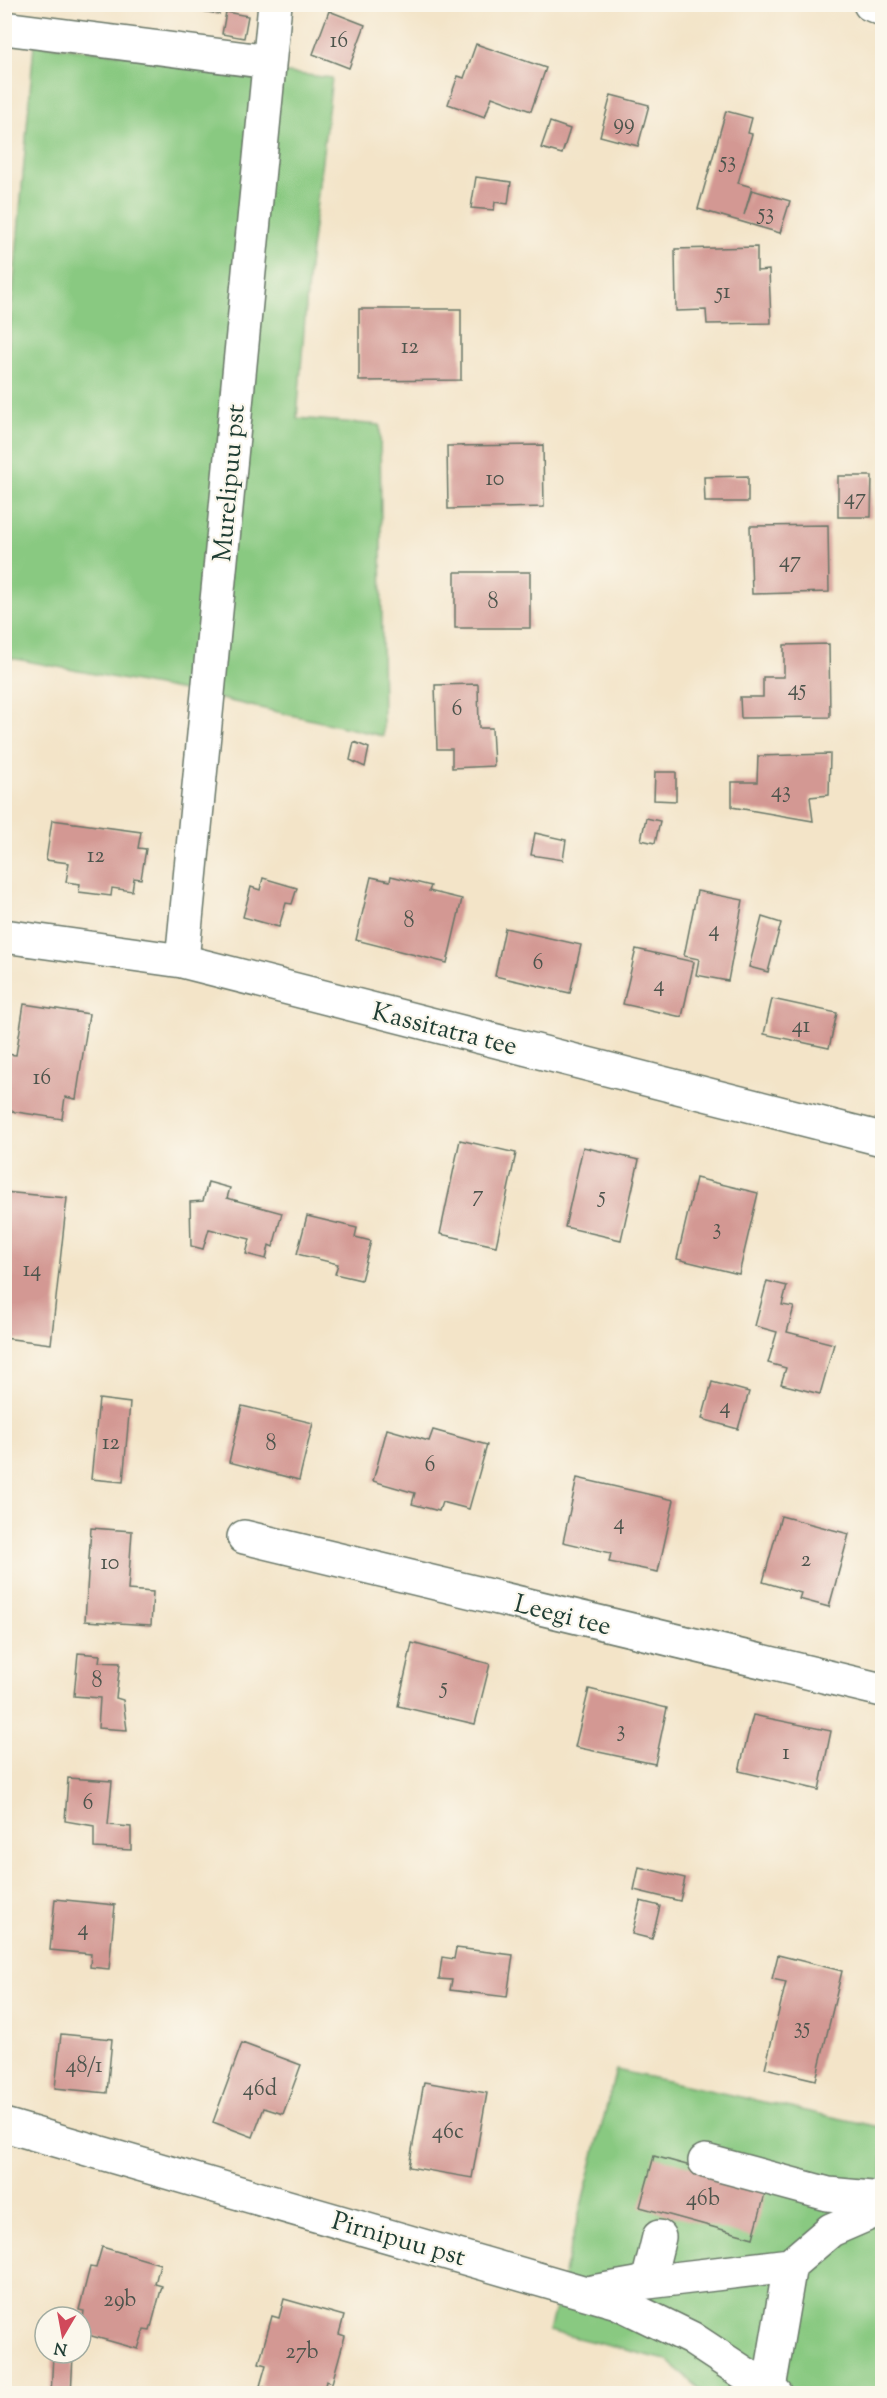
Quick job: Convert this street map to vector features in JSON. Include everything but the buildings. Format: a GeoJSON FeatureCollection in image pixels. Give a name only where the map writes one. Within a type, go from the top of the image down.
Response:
{"type":"FeatureCollection","features":[{"type":"Feature","properties":{"kind":"street","name":"Murelipuu pst"},"geometry":{"type":"LineString","coordinates":[[182,961],[274,4]]}},
{"type":"Feature","properties":{"kind":"street"},"geometry":{"type":"LineString","coordinates":[[870,4],[882,9]]}},
{"type":"Feature","properties":{"kind":"street"},"geometry":{"type":"LineString","coordinates":[[4,28],[269,62]]}},
{"type":"Feature","properties":{"kind":"street","name":"Kassitatra tee"},"geometry":{"type":"LineString","coordinates":[[4,936],[182,961],[882,1139]]}},
{"type":"Feature","properties":{"kind":"street","name":"Leegi tee"},"geometry":{"type":"LineString","coordinates":[[244,1537],[882,1690]]}},
{"type":"Feature","properties":{"kind":"street","name":"Pirnipuu pst"},"geometry":{"type":"LineString","coordinates":[[4,2125],[617,2302],[691,2338],[772,2391]]}},
{"type":"Feature","properties":{"kind":"street"},"geometry":{"type":"LineString","coordinates":[[705,2161],[828,2194],[882,2199]]}},
{"type":"Feature","properties":{"kind":"street"},"geometry":{"type":"LineString","coordinates":[[589,2293],[648,2282],[790,2265],[831,2230],[882,2208]]}},
{"type":"Feature","properties":{"kind":"street"},"geometry":{"type":"LineString","coordinates":[[648,2282],[659,2237]]}},
{"type":"Feature","properties":{"kind":"street"},"geometry":{"type":"LineString","coordinates":[[772,2391],[790,2265]]}},
{"type":"Feature","properties":{"kind":"green space"},"geometry":{"type":"Polygon","coordinates":[[[34,44],[332,78],[309,267],[297,418],[380,425],[383,736],[199,694],[5,657],[5,388],[34,44]]]}},
{"type":"Feature","properties":{"kind":"green space"},"geometry":{"type":"Polygon","coordinates":[[[616,2070],[879,2127],[882,2130],[882,2393],[705,2393],[666,2360],[549,2331],[616,2070]]]}}]}
